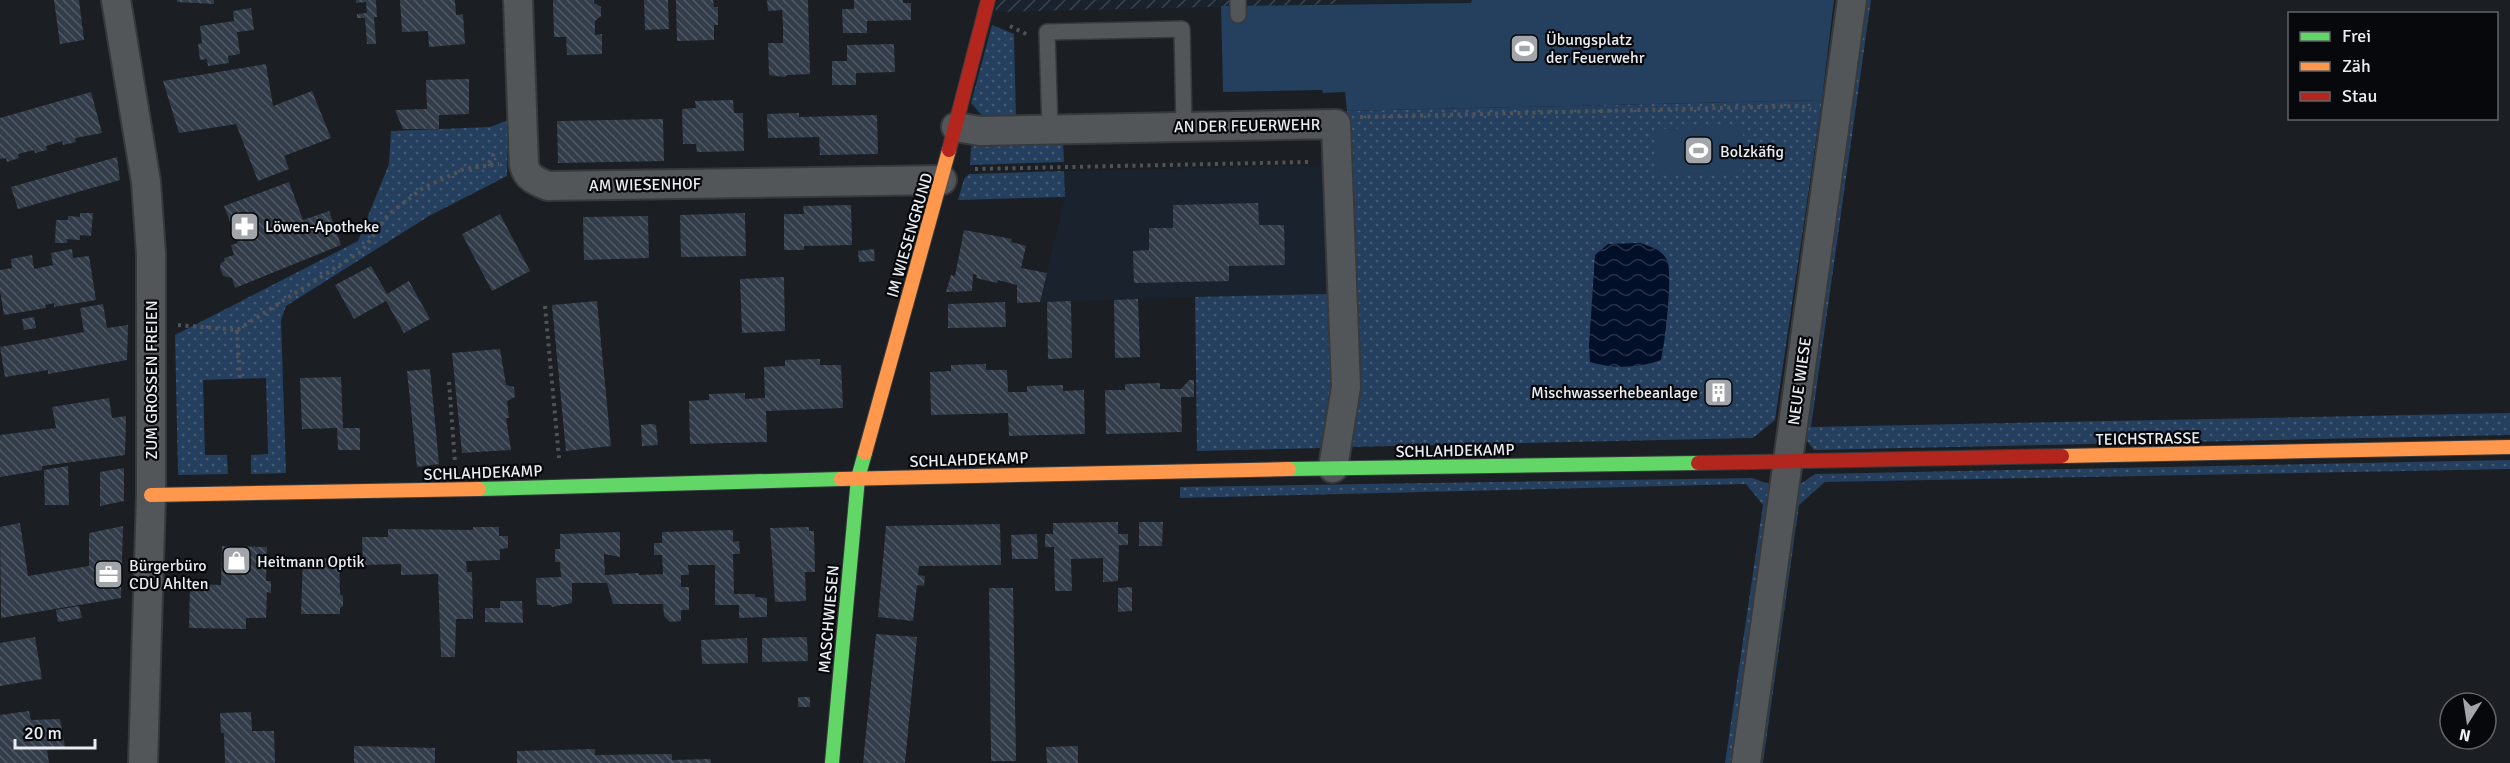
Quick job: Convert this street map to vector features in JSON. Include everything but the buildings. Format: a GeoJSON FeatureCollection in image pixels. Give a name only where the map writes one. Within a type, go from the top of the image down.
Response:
{"type":"FeatureCollection","features":[{"type":"Feature","properties":{"kind":"street","name":"ZUM GROSSEN FREIEN"},"geometry":{"type":"LineString","coordinates":[[116,0],[140,136],[149,214],[151,495],[143,763]]}},
{"type":"Feature","properties":{"kind":"street"},"geometry":{"type":"LineString","coordinates":[[518,0],[524,165]]}},
{"type":"Feature","properties":{"kind":"street","name":"IM WIESENGRUND"},"geometry":{"type":"LineString","coordinates":[[858,478],[942,180],[988,0]]}},
{"type":"Feature","properties":{"kind":"street","name":"NEUE WIESE"},"geometry":{"type":"LineString","coordinates":[[1746,763],[1852,0]]}},
{"type":"Feature","properties":{"kind":"street","name":"AN DER FEUERWEHR"},"geometry":{"type":"LineString","coordinates":[[956,127],[980,131],[1336,124],[1346,387],[1333,468]]}},
{"type":"Feature","properties":{"kind":"street","name":"AM WIESENHOF"},"geometry":{"type":"LineString","coordinates":[[524,165],[526,173],[534,180],[548,186],[942,180]]}},
{"type":"Feature","properties":{"kind":"street","name":"TEICHSTRASSE"},"geometry":{"type":"LineString","coordinates":[[1787,462],[2510,447]]}},
{"type":"Feature","properties":{"kind":"street","name":"SCHLAHDEKAMP"},"geometry":{"type":"LineString","coordinates":[[151,495],[1333,468],[1787,462]]}},
{"type":"Feature","properties":{"kind":"street","name":"MASCHWIESEN"},"geometry":{"type":"LineString","coordinates":[[832,763],[858,478]]}},
{"type":"Feature","properties":{"kind":"lane"},"geometry":{"type":"LineString","coordinates":[[1050,129],[1047,32],[1182,28],[1184,127]]}},
{"type":"Feature","properties":{"kind":"path"},"geometry":{"type":"LineString","coordinates":[[985,15],[1048,44]]}},
{"type":"Feature","properties":{"kind":"path"},"geometry":{"type":"LineString","coordinates":[[1336,124],[1361,117],[1801,106],[1835,116]]}},
{"type":"Feature","properties":{"kind":"path"},"geometry":{"type":"LineString","coordinates":[[969,169],[1338,162]]}},
{"type":"Feature","properties":{"kind":"path"},"geometry":{"type":"LineString","coordinates":[[172,324],[237,330],[362,251],[388,215],[423,188],[464,169],[489,164],[524,165]]}},
{"type":"Feature","properties":{"kind":"path"},"geometry":{"type":"LineString","coordinates":[[545,306],[561,486]]}},
{"type":"Feature","properties":{"kind":"path"},"geometry":{"type":"LineString","coordinates":[[237,330],[240,379]]}},
{"type":"Feature","properties":{"kind":"path"},"geometry":{"type":"LineString","coordinates":[[449,382],[457,489]]}},
{"type":"Feature","properties":{"kind":"shaded area"},"geometry":{"type":"Polygon","coordinates":[[[998,0],[1338,0],[1337,4],[995,12],[998,0]]]}},
{"type":"Feature","properties":{"kind":"shaded area"},"geometry":{"type":"Polygon","coordinates":[[[1338,0],[1472,0],[1471,3],[1337,4],[1338,0]]]}},
{"type":"Feature","properties":{"kind":"shaded area","name":"Übungsplatz der Feuerwehr"},"geometry":{"type":"Polygon","coordinates":[[[1472,0],[1834,0],[1822,100],[1347,111],[1345,92],[1323,93],[1322,90],[1223,92],[1221,6],[1471,3],[1472,0]]]}},
{"type":"Feature","properties":{"kind":"shaded area"},"geometry":{"type":"Polygon","coordinates":[[[1864,0],[1871,0],[1811,427],[2510,413],[2510,435],[1814,450],[1804,437],[1864,0]]]}},
{"type":"Feature","properties":{"kind":"shaded area"},"geometry":{"type":"Polygon","coordinates":[[[992,25],[1014,34],[1016,119],[985,119],[971,103],[992,25]]]}},
{"type":"Feature","properties":{"kind":"shaded area"},"geometry":{"type":"Polygon","coordinates":[[[1822,100],[1775,420],[1753,438],[1348,447],[1356,389],[1347,111],[1822,100]]]}},
{"type":"Feature","properties":{"kind":"shaded area"},"geometry":{"type":"Polygon","coordinates":[[[508,120],[507,176],[429,216],[286,306],[281,320],[286,473],[251,474],[251,455],[268,454],[266,378],[203,380],[205,455],[227,455],[228,474],[178,475],[175,335],[358,241],[389,164],[391,131],[490,127],[508,120]]]}},
{"type":"Feature","properties":{"kind":"shaded area","name":"Bolzkäfig"},"geometry":{"type":"Polygon","coordinates":[[[1743,127],[1743,172],[1655,175],[1654,129],[1743,127]]]}},
{"type":"Feature","properties":{"kind":"shaded area"},"geometry":{"type":"Polygon","coordinates":[[[1063,141],[1064,162],[970,165],[971,147],[978,144],[1063,141]]]}},
{"type":"Feature","properties":{"kind":"shaded area"},"geometry":{"type":"Polygon","coordinates":[[[1326,165],[1329,294],[1040,302],[1065,197],[1064,171],[1326,165]]]}},
{"type":"Feature","properties":{"kind":"shaded area"},"geometry":{"type":"Polygon","coordinates":[[[1064,171],[1065,197],[958,200],[964,179],[969,174],[1064,171]]]}},
{"type":"Feature","properties":{"kind":"shaded area"},"geometry":{"type":"Polygon","coordinates":[[[1329,294],[1332,387],[1323,448],[1197,451],[1195,297],[1329,294]]]}},
{"type":"Feature","properties":{"kind":"shaded area"},"geometry":{"type":"Polygon","coordinates":[[[2510,460],[2510,469],[1825,482],[1799,505],[1763,763],[1753,763],[1793,489],[1815,474],[2510,460]]]}},
{"type":"Feature","properties":{"kind":"shaded area"},"geometry":{"type":"Polygon","coordinates":[[[1752,478],[1769,484],[1775,493],[1740,763],[1725,763],[1763,505],[1746,484],[1180,498],[1180,487],[1752,478]]]}},
{"type":"Feature","properties":{"kind":"water"},"geometry":{"type":"Polygon","coordinates":[[[1640,243],[1662,253],[1669,267],[1668,309],[1661,360],[1626,367],[1590,362],[1595,255],[1608,244],[1640,243]]]}},
{"type":"Feature","properties":{"kind":"traffic: fast"},"geometry":{"type":"LineString","coordinates":[[832,763],[858,478],[865,453]]}},
{"type":"Feature","properties":{"kind":"traffic: fast"},"geometry":{"type":"LineString","coordinates":[[1289,469],[1698,463]]}},
{"type":"Feature","properties":{"kind":"traffic: fast"},"geometry":{"type":"LineString","coordinates":[[479,489],[841,479]]}},
{"type":"Feature","properties":{"kind":"traffic: slow"},"geometry":{"type":"LineString","coordinates":[[865,453],[949,150]]}},
{"type":"Feature","properties":{"kind":"traffic: slow"},"geometry":{"type":"LineString","coordinates":[[2062,456],[2510,447]]}},
{"type":"Feature","properties":{"kind":"traffic: slow"},"geometry":{"type":"LineString","coordinates":[[841,479],[1289,469]]}},
{"type":"Feature","properties":{"kind":"traffic: slow"},"geometry":{"type":"LineString","coordinates":[[151,495],[479,489]]}},
{"type":"Feature","properties":{"kind":"traffic: jam"},"geometry":{"type":"LineString","coordinates":[[949,150],[988,0]]}},
{"type":"Feature","properties":{"kind":"traffic: jam"},"geometry":{"type":"LineString","coordinates":[[1698,463],[2062,456]]}},
{"type":"Feature","properties":{"kind":"place","name":"Übungsplatz der Feuerwehr"},"geometry":{"type":"Point","coordinates":[1525,48]}},
{"type":"Feature","properties":{"kind":"place","name":"Bolzkäfig"},"geometry":{"type":"Point","coordinates":[1699,151]}},
{"type":"Feature","properties":{"kind":"place","name":"Löwen-Apotheke"},"geometry":{"type":"Point","coordinates":[244,226]}},
{"type":"Feature","properties":{"kind":"place","name":"Mischwasserhebeanlage"},"geometry":{"type":"Point","coordinates":[1719,392]}},
{"type":"Feature","properties":{"kind":"place","name":"Heitmann Optik"},"geometry":{"type":"Point","coordinates":[236,561]}},
{"type":"Feature","properties":{"kind":"place","name":"Bürgerbüro CDU Ahlten"},"geometry":{"type":"Point","coordinates":[108,574]}}]}
